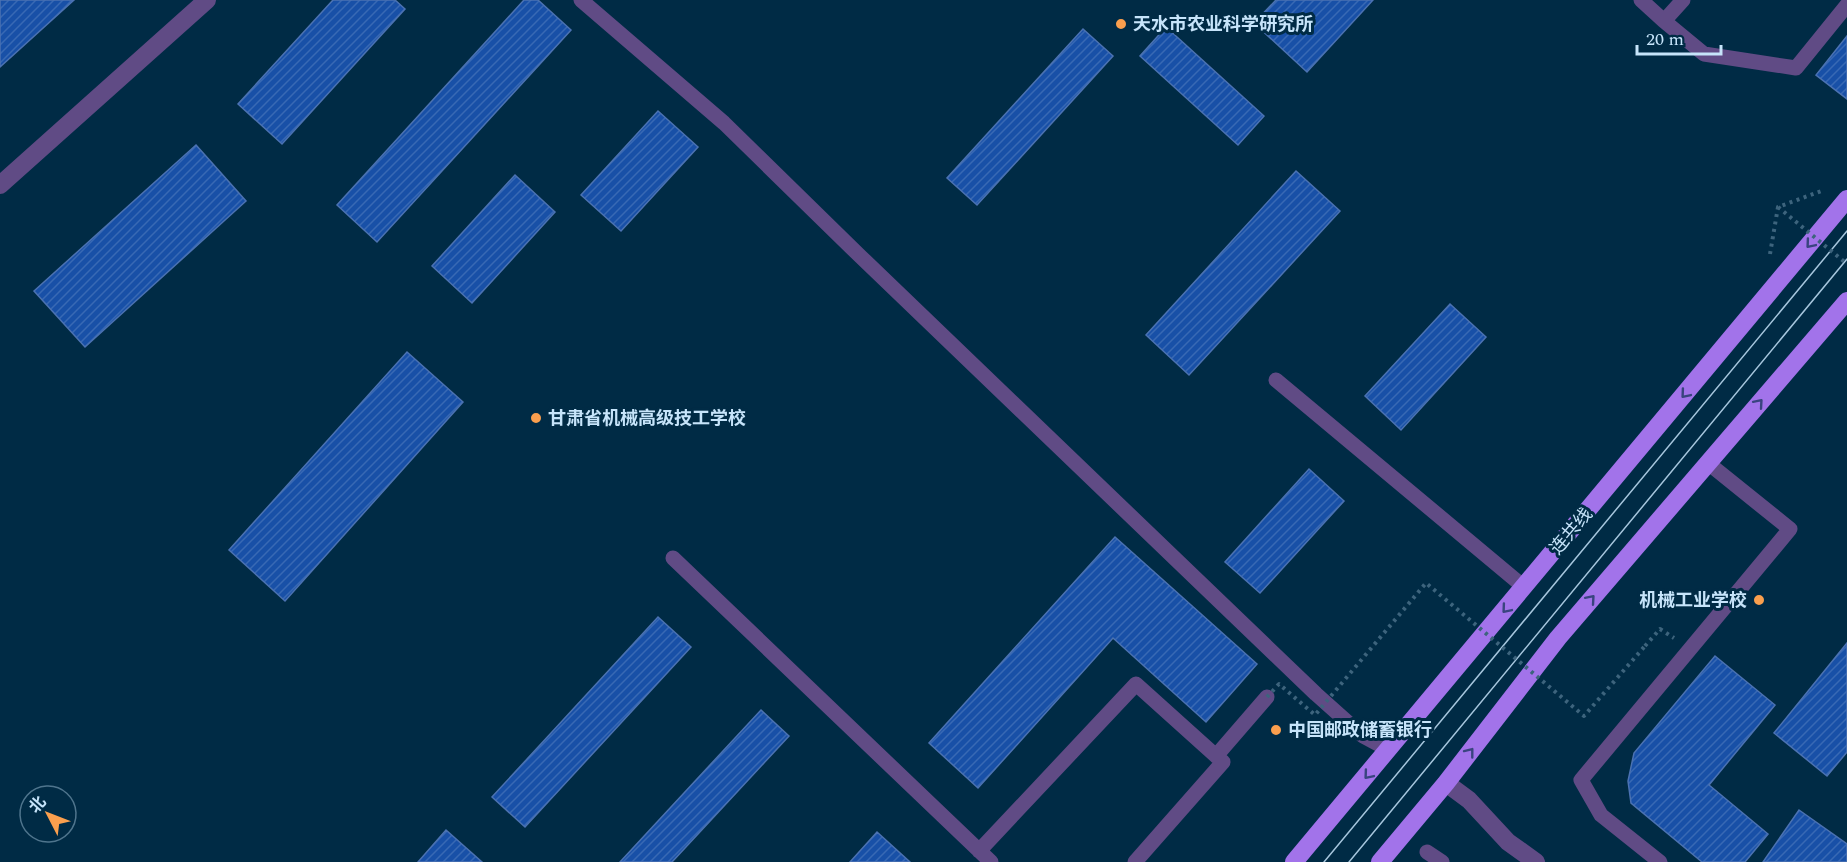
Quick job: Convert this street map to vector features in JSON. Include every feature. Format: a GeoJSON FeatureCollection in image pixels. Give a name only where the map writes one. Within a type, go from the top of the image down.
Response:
{"type":"FeatureCollection","features":[{"type":"Feature","properties":{"kind":"highway","name":"连共线"},"geometry":{"type":"LineString","coordinates":[[1294,862],[1847,199]]}},
{"type":"Feature","properties":{"kind":"highway"},"geometry":{"type":"LineString","coordinates":[[1380,862],[1446,783],[1558,638],[1847,301]]}},
{"type":"Feature","properties":{"kind":"street"},"geometry":{"type":"LineString","coordinates":[[0,185],[207,0]]}},
{"type":"Feature","properties":{"kind":"street"},"geometry":{"type":"LineString","coordinates":[[1446,783],[1469,800],[1508,842],[1536,862]]}},
{"type":"Feature","properties":{"kind":"lane"},"geometry":{"type":"LineString","coordinates":[[581,0],[724,123],[1316,694],[1364,736],[1389,750]]}},
{"type":"Feature","properties":{"kind":"lane"},"geometry":{"type":"LineString","coordinates":[[1641,0],[1704,54],[1796,68],[1847,5]]}},
{"type":"Feature","properties":{"kind":"lane"},"geometry":{"type":"LineString","coordinates":[[1664,21],[1683,0]]}},
{"type":"Feature","properties":{"kind":"lane"},"geometry":{"type":"LineString","coordinates":[[1276,380],[1524,587]]}},
{"type":"Feature","properties":{"kind":"lane"},"geometry":{"type":"LineString","coordinates":[[1660,862],[1601,816],[1581,780],[1790,529],[1708,463]]}},
{"type":"Feature","properties":{"kind":"lane"},"geometry":{"type":"LineString","coordinates":[[673,558],[991,862]]}},
{"type":"Feature","properties":{"kind":"lane"},"geometry":{"type":"LineString","coordinates":[[979,851],[1136,684],[1223,762],[1135,862]]}},
{"type":"Feature","properties":{"kind":"lane"},"geometry":{"type":"LineString","coordinates":[[1216,756],[1268,697]]}},
{"type":"Feature","properties":{"kind":"lane"},"geometry":{"type":"LineString","coordinates":[[1427,852],[1442,862]]}},
{"type":"Feature","properties":{"kind":"path"},"geometry":{"type":"LineString","coordinates":[[1827,189],[1778,207],[1847,264]]}},
{"type":"Feature","properties":{"kind":"path"},"geometry":{"type":"LineString","coordinates":[[1268,697],[1280,684],[1315,715],[1426,583],[1584,716],[1660,629],[1691,648]]}},
{"type":"Feature","properties":{"kind":"building"},"geometry":{"type":"Polygon","coordinates":[[[0,0],[74,0],[0,67],[0,0]]]}},
{"type":"Feature","properties":{"kind":"building"},"geometry":{"type":"Polygon","coordinates":[[[333,0],[395,0],[405,9],[282,144],[238,104],[333,0]]]}},
{"type":"Feature","properties":{"kind":"building"},"geometry":{"type":"Polygon","coordinates":[[[524,0],[538,0],[571,30],[377,242],[337,205],[524,0]]]}},
{"type":"Feature","properties":{"kind":"building"},"geometry":{"type":"Polygon","coordinates":[[[1276,0],[1373,0],[1307,72],[1254,23],[1276,0]]]}},
{"type":"Feature","properties":{"kind":"building"},"geometry":{"type":"Polygon","coordinates":[[[1166,27],[1264,116],[1238,145],[1140,56],[1166,27]]]}},
{"type":"Feature","properties":{"kind":"building"},"geometry":{"type":"Polygon","coordinates":[[[1083,29],[1113,56],[977,205],[947,178],[1083,29]]]}},
{"type":"Feature","properties":{"kind":"building"},"geometry":{"type":"Polygon","coordinates":[[[1847,36],[1847,99],[1816,75],[1847,36]]]}},
{"type":"Feature","properties":{"kind":"building"},"geometry":{"type":"Polygon","coordinates":[[[658,111],[698,147],[621,231],[581,195],[658,111]]]}},
{"type":"Feature","properties":{"kind":"building"},"geometry":{"type":"Polygon","coordinates":[[[196,145],[246,201],[85,347],[34,291],[196,145]]]}},
{"type":"Feature","properties":{"kind":"building"},"geometry":{"type":"Polygon","coordinates":[[[1296,171],[1340,211],[1189,375],[1146,335],[1296,171]]]}},
{"type":"Feature","properties":{"kind":"building"},"geometry":{"type":"Polygon","coordinates":[[[515,175],[555,212],[472,303],[432,266],[515,175]]]}},
{"type":"Feature","properties":{"kind":"building"},"geometry":{"type":"Polygon","coordinates":[[[1450,304],[1486,337],[1401,430],[1365,396],[1450,304]]]}},
{"type":"Feature","properties":{"kind":"building"},"geometry":{"type":"Polygon","coordinates":[[[407,352],[463,402],[285,601],[229,550],[407,352]]]}},
{"type":"Feature","properties":{"kind":"building"},"geometry":{"type":"Polygon","coordinates":[[[1309,469],[1344,501],[1260,593],[1225,562],[1309,469]]]}},
{"type":"Feature","properties":{"kind":"building"},"geometry":{"type":"Polygon","coordinates":[[[1115,537],[1257,664],[1206,722],[1113,638],[978,788],[929,743],[1115,537]]]}},
{"type":"Feature","properties":{"kind":"building"},"geometry":{"type":"Polygon","coordinates":[[[658,617],[691,647],[525,827],[492,797],[658,617]]]}},
{"type":"Feature","properties":{"kind":"building"},"geometry":{"type":"Polygon","coordinates":[[[1847,643],[1847,752],[1827,776],[1774,733],[1847,643]]]}},
{"type":"Feature","properties":{"kind":"building"},"geometry":{"type":"Polygon","coordinates":[[[1715,656],[1775,705],[1709,785],[1768,834],[1745,862],[1702,862],[1631,803],[1628,781],[1634,753],[1715,656]]]}},
{"type":"Feature","properties":{"kind":"building"},"geometry":{"type":"Polygon","coordinates":[[[761,710],[789,736],[672,862],[620,862],[761,710]]]}},
{"type":"Feature","properties":{"kind":"building"},"geometry":{"type":"Polygon","coordinates":[[[1799,810],[1847,844],[1847,862],[1763,862],[1799,810]]]}},
{"type":"Feature","properties":{"kind":"building"},"geometry":{"type":"Polygon","coordinates":[[[446,830],[482,862],[418,862],[446,830]]]}},
{"type":"Feature","properties":{"kind":"building"},"geometry":{"type":"Polygon","coordinates":[[[877,832],[910,862],[850,862],[877,832]]]}},
{"type":"Feature","properties":{"kind":"tram line"},"geometry":{"type":"LineString","coordinates":[[1324,862],[1847,231]]}},
{"type":"Feature","properties":{"kind":"tram line"},"geometry":{"type":"LineString","coordinates":[[1349,862],[1847,259]]}},
{"type":"Feature","properties":{"kind":"place","name":"天水市农业科学研究所"},"geometry":{"type":"Point","coordinates":[1121,24]}},
{"type":"Feature","properties":{"kind":"place","name":"甘肃省机械高级技工学校"},"geometry":{"type":"Point","coordinates":[536,418]}},
{"type":"Feature","properties":{"kind":"place","name":"机械工业学校"},"geometry":{"type":"Point","coordinates":[1759,600]}},
{"type":"Feature","properties":{"kind":"place","name":"中国邮政储蓄银行"},"geometry":{"type":"Point","coordinates":[1276,730]}}]}
